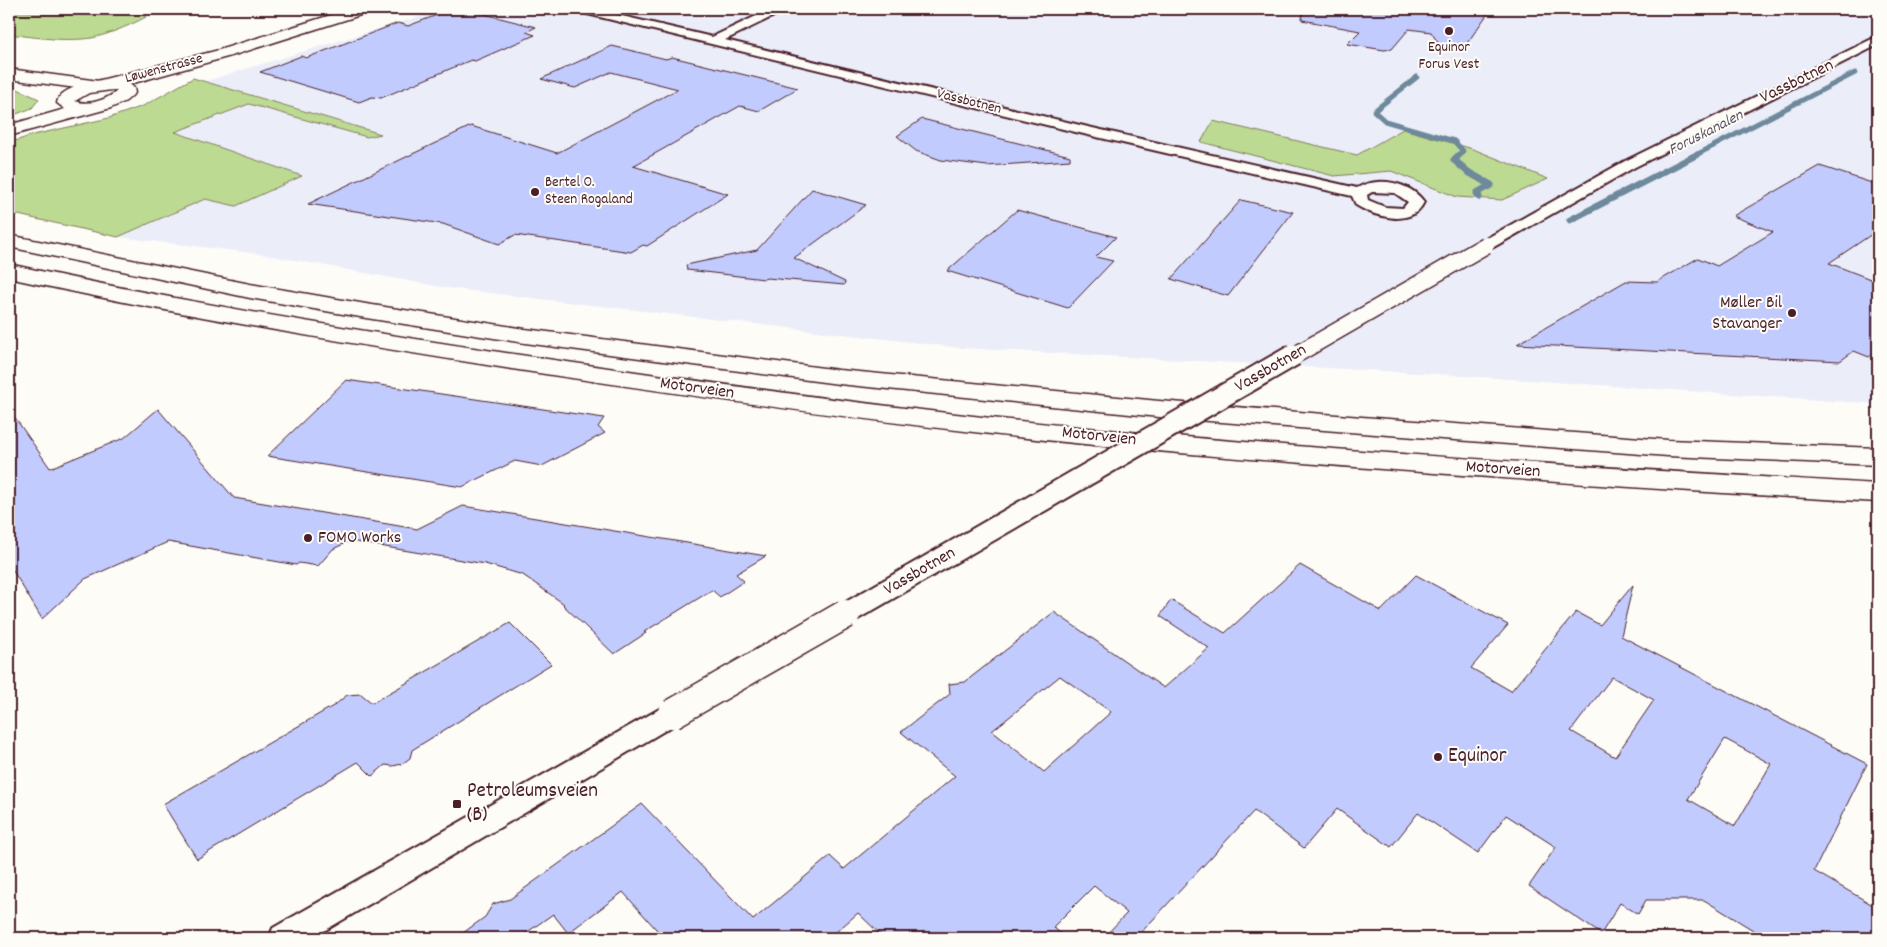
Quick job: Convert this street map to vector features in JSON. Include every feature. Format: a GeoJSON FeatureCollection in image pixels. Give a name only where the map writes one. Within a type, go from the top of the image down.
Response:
{"type":"FeatureCollection","features":[{"type":"Feature","properties":{"kind":"main road","name":"Løwenstrasse"},"geometry":{"type":"LineString","coordinates":[[66,99],[76,92],[225,52],[365,9]]}},
{"type":"Feature","properties":{"kind":"main road","name":"Løwenstrasse"},"geometry":{"type":"LineString","coordinates":[[97,106],[225,52]]}},
{"type":"Feature","properties":{"kind":"main road"},"geometry":{"type":"LineString","coordinates":[[9,74],[125,88],[126,93],[122,97]]}},
{"type":"Feature","properties":{"kind":"main road"},"geometry":{"type":"LineString","coordinates":[[26,77],[66,99],[66,103],[73,106],[97,106]]}},
{"type":"Feature","properties":{"kind":"main road"},"geometry":{"type":"LineString","coordinates":[[9,123],[66,99]]}},
{"type":"Feature","properties":{"kind":"main road"},"geometry":{"type":"LineString","coordinates":[[9,130],[97,106]]}},
{"type":"Feature","properties":{"kind":"main road","name":"Motorveien"},"geometry":{"type":"LineString","coordinates":[[9,241],[250,291],[366,311],[525,336],[840,377],[1159,409],[1638,446],[1878,457]]}},
{"type":"Feature","properties":{"kind":"main road","name":"Motorveien"},"geometry":{"type":"LineString","coordinates":[[9,271],[166,304],[325,333],[635,381],[844,409],[1060,433],[1382,462],[1878,493]]}},
{"type":"Feature","properties":{"kind":"main road"},"geometry":{"type":"LineString","coordinates":[[1765,452],[1878,446]]}},
{"type":"Feature","properties":{"kind":"street","name":"Vassbotnen"},"geometry":{"type":"LineString","coordinates":[[579,9],[1359,193]]}},
{"type":"Feature","properties":{"kind":"street"},"geometry":{"type":"LineString","coordinates":[[714,41],[780,9]]}},
{"type":"Feature","properties":{"kind":"street","name":"Vassbotnen"},"geometry":{"type":"LineString","coordinates":[[284,938],[1486,245],[1630,164],[1878,40]]}},
{"type":"Feature","properties":{"kind":"shaded area"},"geometry":{"type":"Polygon","coordinates":[[[444,9],[1878,9],[1878,404],[1436,374],[962,348],[447,288],[261,254],[118,237],[205,199],[237,206],[301,176],[174,131],[249,104],[367,137],[380,134],[206,81],[444,9]]]}},
{"type":"Feature","properties":{"kind":"green space"},"geometry":{"type":"Polygon","coordinates":[[[9,11],[141,14],[146,17],[97,37],[55,39],[9,34],[9,11]]]}},
{"type":"Feature","properties":{"kind":"green space"},"geometry":{"type":"Polygon","coordinates":[[[193,78],[381,134],[367,137],[249,104],[175,132],[302,176],[236,206],[205,199],[118,237],[9,213],[9,143],[33,135],[109,118],[143,106],[193,78]]]}},
{"type":"Feature","properties":{"kind":"green space"},"geometry":{"type":"Polygon","coordinates":[[[9,85],[39,99],[32,108],[9,117],[9,85]]]}},
{"type":"Feature","properties":{"kind":"green space"},"geometry":{"type":"Polygon","coordinates":[[[1213,121],[1357,155],[1403,129],[1473,149],[1548,179],[1502,200],[1457,197],[1391,171],[1334,176],[1201,142],[1213,121]]]}},
{"type":"Feature","properties":{"kind":"building"},"geometry":{"type":"Polygon","coordinates":[[[464,9],[536,27],[526,32],[535,35],[381,98],[372,97],[359,102],[260,72],[301,56],[306,58],[398,23],[408,26],[445,12],[453,13],[464,9]]]}},
{"type":"Feature","properties":{"kind":"building","name":"Equinor Forus Vest"},"geometry":{"type":"Polygon","coordinates":[[[1303,9],[1491,9],[1463,49],[1439,44],[1431,32],[1409,29],[1392,49],[1384,50],[1347,44],[1360,31],[1302,20],[1303,9]]]}},
{"type":"Feature","properties":{"kind":"building"},"geometry":{"type":"Polygon","coordinates":[[[612,46],[666,59],[672,57],[798,88],[759,111],[740,106],[633,166],[728,194],[647,246],[643,245],[631,252],[515,235],[499,244],[443,224],[308,204],[471,126],[557,153],[678,89],[611,72],[575,88],[541,79],[612,46]]]}},
{"type":"Feature","properties":{"kind":"building"},"geometry":{"type":"Polygon","coordinates":[[[922,119],[1070,156],[1070,160],[987,166],[941,160],[916,151],[897,136],[922,119]]]}},
{"type":"Feature","properties":{"kind":"building"},"geometry":{"type":"Polygon","coordinates":[[[1820,166],[1878,185],[1878,230],[1829,263],[1878,282],[1878,349],[1869,357],[1854,351],[1840,361],[1517,344],[1626,281],[1657,282],[1698,258],[1717,266],[1773,232],[1733,216],[1820,166]]]}},
{"type":"Feature","properties":{"kind":"building"},"geometry":{"type":"Polygon","coordinates":[[[812,189],[866,205],[794,258],[845,282],[844,285],[764,279],[687,270],[686,265],[757,250],[812,189]]]}},
{"type":"Feature","properties":{"kind":"building"},"geometry":{"type":"Polygon","coordinates":[[[1241,200],[1293,212],[1228,296],[1171,279],[1241,200]]]}},
{"type":"Feature","properties":{"kind":"building"},"geometry":{"type":"Polygon","coordinates":[[[1017,210],[1116,237],[1096,257],[1113,261],[1068,308],[947,271],[1017,210]]]}},
{"type":"Feature","properties":{"kind":"building"},"geometry":{"type":"Polygon","coordinates":[[[346,380],[604,418],[598,427],[605,433],[542,466],[515,461],[462,487],[267,456],[346,380]]]}},
{"type":"Feature","properties":{"kind":"building"},"geometry":{"type":"Polygon","coordinates":[[[9,409],[50,468],[124,438],[158,409],[234,498],[417,529],[463,506],[766,556],[736,574],[744,581],[720,597],[712,590],[644,632],[646,633],[614,654],[564,604],[523,575],[485,564],[350,541],[333,549],[318,566],[299,563],[296,565],[168,542],[85,579],[42,619],[9,564],[9,409]]]}},
{"type":"Feature","properties":{"kind":"building","name":"Equinor"},"geometry":{"type":"Polygon","coordinates":[[[1300,565],[1381,611],[1416,575],[1508,625],[1471,668],[1511,691],[1576,612],[1600,625],[1633,585],[1621,636],[1867,764],[1814,871],[1878,908],[1878,938],[1766,938],[1704,900],[1646,900],[1638,914],[1620,903],[1601,934],[1529,886],[1556,847],[1506,815],[1478,853],[1418,813],[1391,847],[1337,809],[1304,848],[1254,811],[1136,938],[1103,938],[1127,913],[1094,886],[1053,927],[1066,938],[884,938],[858,913],[829,938],[664,938],[623,892],[568,933],[553,914],[519,938],[456,938],[485,917],[493,904],[510,899],[642,804],[753,920],[830,856],[844,869],[955,776],[901,732],[950,694],[949,684],[965,682],[1054,612],[1164,688],[1209,648],[1160,616],[1171,600],[1225,633],[1300,565]],[[1060,676],[992,731],[1044,772],[1111,712],[1060,676]],[[1612,677],[1571,731],[1615,757],[1654,700],[1612,677]],[[1725,739],[1688,799],[1735,826],[1771,764],[1725,739]]]}},
{"type":"Feature","properties":{"kind":"building"},"geometry":{"type":"Polygon","coordinates":[[[510,623],[551,664],[412,750],[410,758],[402,764],[385,765],[372,776],[358,762],[197,859],[163,804],[335,705],[347,695],[361,694],[372,703],[510,623]]]}},
{"type":"Feature","properties":{"kind":"waterway","name":"Foruskanalen"},"geometry":{"type":"LineString","coordinates":[[1694,156],[1855,73]]}},
{"type":"Feature","properties":{"kind":"waterway"},"geometry":{"type":"LineString","coordinates":[[1417,77],[1374,111],[1385,121],[1454,141],[1463,151],[1454,160],[1468,172],[1491,185],[1477,193],[1479,197]]}},
{"type":"Feature","properties":{"kind":"waterway","name":"Foruskanalen"},"geometry":{"type":"LineString","coordinates":[[1570,220],[1696,155]]}},
{"type":"Feature","properties":{"kind":"place","name":"Equinor Forus Vest"},"geometry":{"type":"Point","coordinates":[1449,31]}},
{"type":"Feature","properties":{"kind":"place","name":"Bertel O. Steen Rogaland"},"geometry":{"type":"Point","coordinates":[535,192]}},
{"type":"Feature","properties":{"kind":"place","name":"Møller Bil Stavanger"},"geometry":{"type":"Point","coordinates":[1792,313]}},
{"type":"Feature","properties":{"kind":"place","name":"FOMO Works"},"geometry":{"type":"Point","coordinates":[308,538]}},
{"type":"Feature","properties":{"kind":"place","name":"Equinor"},"geometry":{"type":"Point","coordinates":[1438,757]}},
{"type":"Feature","properties":{"kind":"place","name":"Petroleumsveien (B)"},"geometry":{"type":"Point","coordinates":[457,804]}}]}
